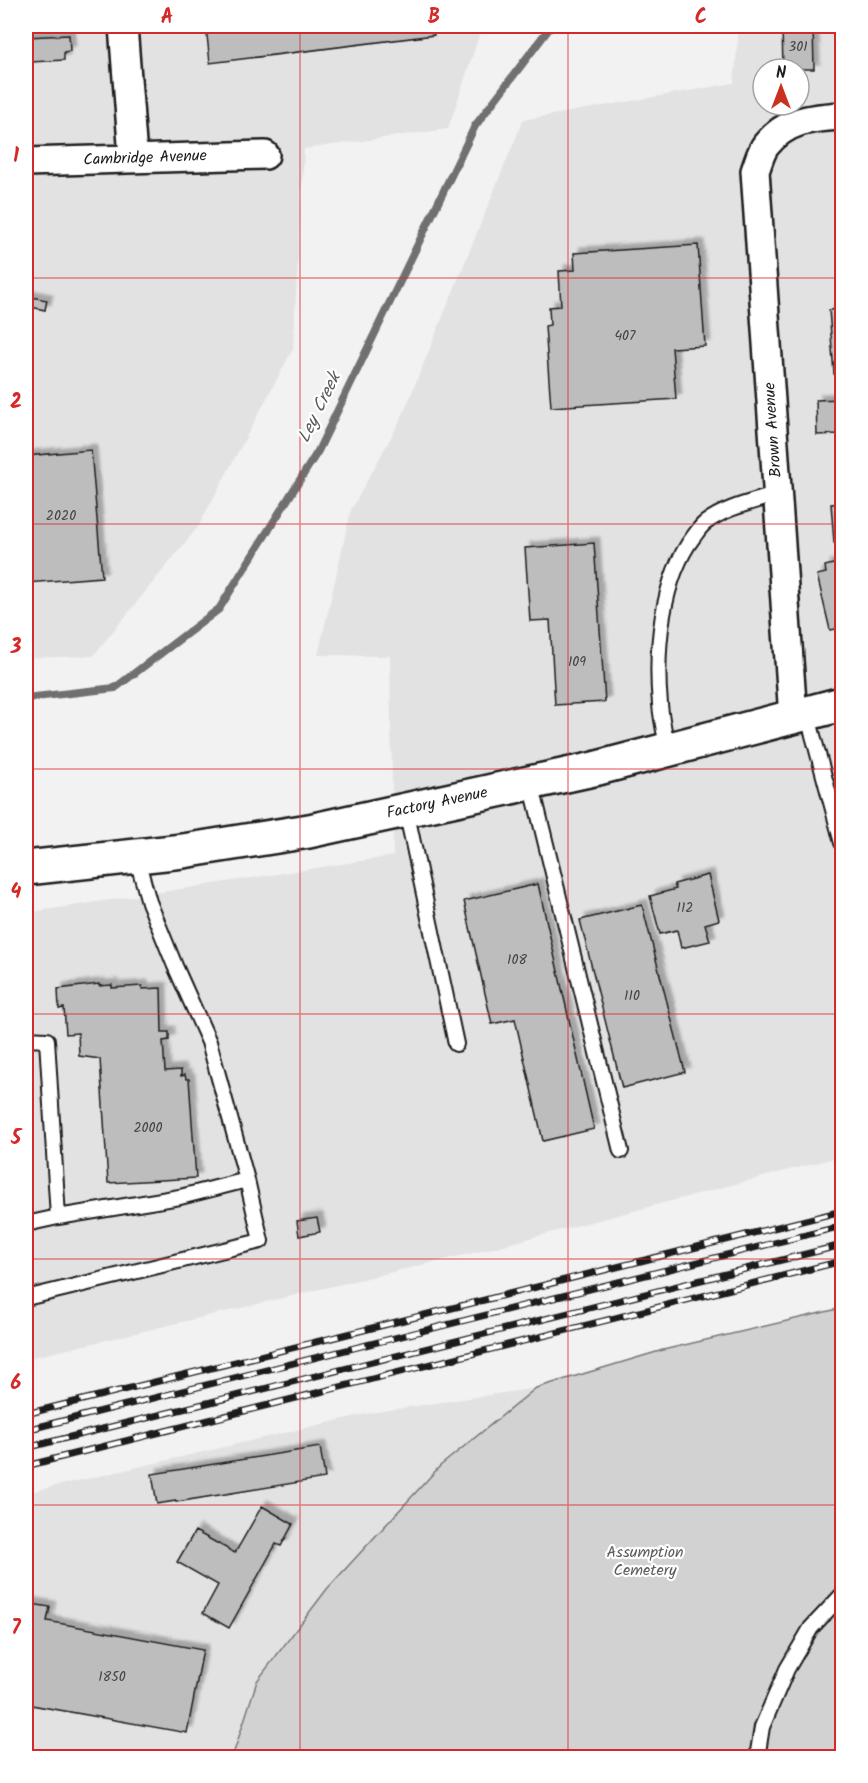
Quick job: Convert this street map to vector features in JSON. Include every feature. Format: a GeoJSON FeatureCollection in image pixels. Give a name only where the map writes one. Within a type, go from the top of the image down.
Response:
{"type":"FeatureCollection","features":[{"type":"Feature","properties":{"kind":"street"},"geometry":{"type":"LineString","coordinates":[[123,26],[132,144],[136,158]]}},
{"type":"Feature","properties":{"kind":"street","name":"Brown Avenue"},"geometry":{"type":"LineString","coordinates":[[800,715],[778,494],[755,171],[765,146],[789,125],[812,118],[843,116]]}},
{"type":"Feature","properties":{"kind":"street","name":"Cambridge Avenue"},"geometry":{"type":"LineString","coordinates":[[26,162],[265,155]]}},
{"type":"Feature","properties":{"kind":"street","name":"Factory Avenue"},"geometry":{"type":"LineString","coordinates":[[26,868],[183,851],[309,831],[594,769],[843,704]]}},
{"type":"Feature","properties":{"kind":"lane"},"geometry":{"type":"LineString","coordinates":[[668,750],[660,706],[658,666],[671,580],[685,547],[704,523],[729,509],[778,494]]}},
{"type":"Feature","properties":{"kind":"lane"},"geometry":{"type":"LineString","coordinates":[[800,715],[843,843]]}},
{"type":"Feature","properties":{"kind":"lane"},"geometry":{"type":"LineString","coordinates":[[531,783],[621,1151]]}},
{"type":"Feature","properties":{"kind":"lane"},"geometry":{"type":"LineString","coordinates":[[406,810],[456,1044]]}},
{"type":"Feature","properties":{"kind":"lane"},"geometry":{"type":"LineString","coordinates":[[26,1298],[261,1241],[247,1180],[209,1042],[149,902],[136,856]]}},
{"type":"Feature","properties":{"kind":"lane"},"geometry":{"type":"LineString","coordinates":[[26,1039],[47,1040],[58,1217]]}},
{"type":"Feature","properties":{"kind":"lane"},"geometry":{"type":"LineString","coordinates":[[26,1224],[180,1197],[247,1180]]}},
{"type":"Feature","properties":{"kind":"lane"},"geometry":{"type":"LineString","coordinates":[[757,1758],[762,1727],[787,1669],[812,1628],[843,1595]]}},
{"type":"Feature","properties":{"kind":"shaded area"},"geometry":{"type":"Polygon","coordinates":[[[26,26],[478,26],[479,36],[448,129],[304,149],[293,349],[198,527],[93,656],[26,658],[26,26]]]}},
{"type":"Feature","properties":{"kind":"shaded area"},"geometry":{"type":"Polygon","coordinates":[[[739,26],[842,26],[842,1156],[485,1250],[26,1359],[26,913],[393,856],[390,656],[318,655],[351,510],[401,419],[523,120],[734,83],[739,26]]]}},
{"type":"Feature","properties":{"kind":"shaded area"},"geometry":{"type":"Polygon","coordinates":[[[536,1388],[440,1466],[327,1589],[257,1681],[232,1757],[26,1757],[26,1493],[370,1413],[536,1388]]]}},
{"type":"Feature","properties":{"kind":"green space","name":"Assumption Cemetery"},"geometry":{"type":"Polygon","coordinates":[[[842,1308],[842,1757],[232,1758],[257,1681],[327,1589],[440,1466],[536,1388],[663,1350],[842,1308]]]}},
{"type":"Feature","properties":{"kind":"building"},"geometry":{"type":"Polygon","coordinates":[[[206,26],[432,26],[434,35],[210,63],[206,26]]]}},
{"type":"Feature","properties":{"kind":"building"},"geometry":{"type":"Polygon","coordinates":[[[782,26],[813,26],[814,69],[811,69],[811,57],[783,57],[782,26]]]}},
{"type":"Feature","properties":{"kind":"building"},"geometry":{"type":"Polygon","coordinates":[[[69,35],[70,51],[64,52],[64,60],[31,62],[31,53],[26,53],[26,37],[69,35]]]}},
{"type":"Feature","properties":{"kind":"building"},"geometry":{"type":"Polygon","coordinates":[[[835,191],[842,191],[842,291],[835,191]]]}},
{"type":"Feature","properties":{"kind":"building"},"geometry":{"type":"Polygon","coordinates":[[[698,245],[705,346],[672,348],[676,399],[551,407],[545,326],[550,325],[549,307],[561,306],[559,271],[575,270],[574,253],[698,245]]]}},
{"type":"Feature","properties":{"kind":"building"},"geometry":{"type":"Polygon","coordinates":[[[26,296],[47,300],[45,310],[26,306],[26,296]]]}},
{"type":"Feature","properties":{"kind":"building"},"geometry":{"type":"Polygon","coordinates":[[[842,309],[842,374],[834,374],[829,310],[842,309]]]}},
{"type":"Feature","properties":{"kind":"building"},"geometry":{"type":"Polygon","coordinates":[[[842,399],[842,434],[817,435],[816,400],[842,399]]]}},
{"type":"Feature","properties":{"kind":"building"},"geometry":{"type":"Polygon","coordinates":[[[91,450],[102,577],[26,583],[26,456],[91,450]]]}},
{"type":"Feature","properties":{"kind":"building"},"geometry":{"type":"Polygon","coordinates":[[[842,503],[842,543],[834,543],[831,504],[842,503]]]}},
{"type":"Feature","properties":{"kind":"building"},"geometry":{"type":"Polygon","coordinates":[[[594,543],[605,702],[555,705],[550,620],[530,621],[525,548],[594,543]]]}},
{"type":"Feature","properties":{"kind":"building"},"geometry":{"type":"Polygon","coordinates":[[[837,563],[838,569],[842,568],[842,628],[830,630],[817,575],[826,573],[825,566],[837,563]]]}},
{"type":"Feature","properties":{"kind":"building"},"geometry":{"type":"Polygon","coordinates":[[[708,875],[719,920],[705,924],[710,941],[681,948],[677,930],[660,934],[650,896],[676,889],[674,884],[708,875]]]}},
{"type":"Feature","properties":{"kind":"building"},"geometry":{"type":"Polygon","coordinates":[[[538,884],[594,1129],[543,1141],[515,1019],[492,1024],[464,901],[538,884]]]}},
{"type":"Feature","properties":{"kind":"building"},"geometry":{"type":"Polygon","coordinates":[[[642,905],[685,1072],[622,1088],[580,920],[642,905]]]}},
{"type":"Feature","properties":{"kind":"building"},"geometry":{"type":"Polygon","coordinates":[[[99,984],[99,986],[112,985],[112,988],[142,986],[142,989],[161,988],[162,1032],[169,1032],[169,1040],[163,1041],[165,1071],[181,1070],[181,1076],[185,1075],[186,1079],[189,1079],[196,1178],[108,1183],[100,1059],[79,1056],[78,1033],[66,1034],[64,1008],[59,1009],[58,989],[99,984]]]}},
{"type":"Feature","properties":{"kind":"building"},"geometry":{"type":"Polygon","coordinates":[[[317,1218],[320,1232],[299,1236],[297,1221],[317,1218]]]}},
{"type":"Feature","properties":{"kind":"building"},"geometry":{"type":"Polygon","coordinates":[[[320,1447],[325,1478],[157,1504],[152,1474],[320,1447]]]}},
{"type":"Feature","properties":{"kind":"building"},"geometry":{"type":"Polygon","coordinates":[[[262,1506],[293,1524],[281,1546],[276,1544],[229,1628],[203,1613],[218,1585],[177,1562],[195,1531],[235,1553],[262,1506]]]}},
{"type":"Feature","properties":{"kind":"building"},"geometry":{"type":"Polygon","coordinates":[[[26,1603],[50,1607],[47,1621],[203,1650],[187,1733],[26,1704],[26,1603]]]}},
{"type":"Feature","properties":{"kind":"waterway","name":"Ley Creek"},"geometry":{"type":"LineString","coordinates":[[26,698],[115,688],[219,609],[318,451],[475,126],[551,26]]}},
{"type":"Feature","properties":{"kind":"railway"},"geometry":{"type":"LineString","coordinates":[[26,1414],[842,1211]]}},
{"type":"Feature","properties":{"kind":"railway"},"geometry":{"type":"LineString","coordinates":[[26,1430],[842,1226]]}},
{"type":"Feature","properties":{"kind":"railway"},"geometry":{"type":"LineString","coordinates":[[26,1448],[842,1245]]}},
{"type":"Feature","properties":{"kind":"railway"},"geometry":{"type":"LineString","coordinates":[[26,1466],[842,1261]]}}]}
